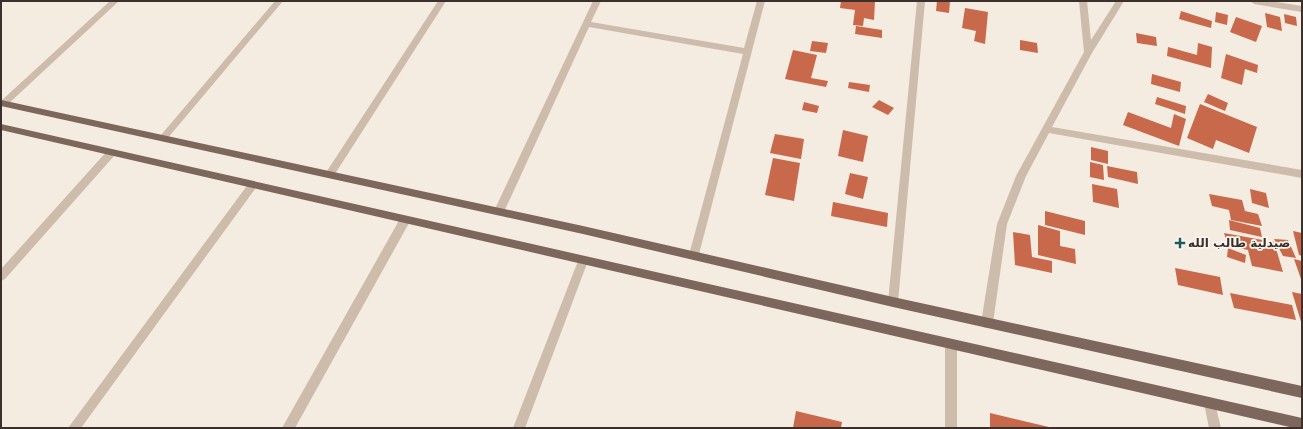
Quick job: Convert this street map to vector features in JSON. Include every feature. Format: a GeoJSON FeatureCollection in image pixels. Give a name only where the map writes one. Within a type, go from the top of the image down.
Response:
{"type":"FeatureCollection","features":[{"type":"Feature","properties":{"kind":"main road"},"geometry":{"type":"LineString","coordinates":[[2,103],[164,137],[694,255],[893,302],[1302,392]]}},
{"type":"Feature","properties":{"kind":"main road"},"geometry":{"type":"LineString","coordinates":[[1,127],[252,186],[1302,424]]}},
{"type":"Feature","properties":{"kind":"street"},"geometry":{"type":"LineString","coordinates":[[2,103],[115,1]]}},
{"type":"Feature","properties":{"kind":"street"},"geometry":{"type":"LineString","coordinates":[[164,137],[279,1]]}},
{"type":"Feature","properties":{"kind":"street"},"geometry":{"type":"LineString","coordinates":[[330,174],[442,1]]}},
{"type":"Feature","properties":{"kind":"street"},"geometry":{"type":"LineString","coordinates":[[498,212],[597,1]]}},
{"type":"Feature","properties":{"kind":"street"},"geometry":{"type":"LineString","coordinates":[[694,255],[761,1]]}},
{"type":"Feature","properties":{"kind":"street"},"geometry":{"type":"LineString","coordinates":[[893,302],[921,1]]}},
{"type":"Feature","properties":{"kind":"street"},"geometry":{"type":"LineString","coordinates":[[1083,1],[1088,52]]}},
{"type":"Feature","properties":{"kind":"street"},"geometry":{"type":"LineString","coordinates":[[987,322],[1002,224],[1021,176],[1088,52],[1120,1]]}},
{"type":"Feature","properties":{"kind":"street"},"geometry":{"type":"LineString","coordinates":[[1254,1],[1302,9]]}},
{"type":"Feature","properties":{"kind":"street"},"geometry":{"type":"LineString","coordinates":[[586,24],[748,52]]}},
{"type":"Feature","properties":{"kind":"street"},"geometry":{"type":"LineString","coordinates":[[1046,128],[1302,174]]}},
{"type":"Feature","properties":{"kind":"street"},"geometry":{"type":"LineString","coordinates":[[1,276],[111,153]]}},
{"type":"Feature","properties":{"kind":"street"},"geometry":{"type":"LineString","coordinates":[[74,428],[252,186]]}},
{"type":"Feature","properties":{"kind":"street"},"geometry":{"type":"LineString","coordinates":[[288,428],[405,220]]}},
{"type":"Feature","properties":{"kind":"street"},"geometry":{"type":"LineString","coordinates":[[519,428],[582,261]]}},
{"type":"Feature","properties":{"kind":"street"},"geometry":{"type":"LineString","coordinates":[[951,345],[951,428]]}},
{"type":"Feature","properties":{"kind":"street"},"geometry":{"type":"LineString","coordinates":[[1210,403],[1215,428]]}},
{"type":"Feature","properties":{"kind":"building"},"geometry":{"type":"Polygon","coordinates":[[[841,1],[875,1],[874,20],[864,18],[863,26],[853,25],[855,10],[840,8],[841,1]]]}},
{"type":"Feature","properties":{"kind":"building"},"geometry":{"type":"Polygon","coordinates":[[[937,1],[950,1],[949,13],[936,11],[937,1]]]}},
{"type":"Feature","properties":{"kind":"building"},"geometry":{"type":"Polygon","coordinates":[[[965,8],[988,12],[985,44],[974,41],[976,31],[962,28],[965,8]]]}},
{"type":"Feature","properties":{"kind":"building"},"geometry":{"type":"Polygon","coordinates":[[[1181,11],[1212,21],[1211,28],[1179,19],[1181,11]]]}},
{"type":"Feature","properties":{"kind":"building"},"geometry":{"type":"Polygon","coordinates":[[[1216,12],[1228,15],[1227,25],[1215,22],[1216,12]]]}},
{"type":"Feature","properties":{"kind":"building"},"geometry":{"type":"Polygon","coordinates":[[[1265,13],[1280,17],[1282,31],[1267,27],[1265,13]]]}},
{"type":"Feature","properties":{"kind":"building"},"geometry":{"type":"Polygon","coordinates":[[[1284,14],[1296,17],[1297,26],[1285,23],[1284,14]]]}},
{"type":"Feature","properties":{"kind":"building"},"geometry":{"type":"Polygon","coordinates":[[[1236,17],[1262,26],[1256,42],[1230,32],[1236,17]]]}},
{"type":"Feature","properties":{"kind":"building"},"geometry":{"type":"Polygon","coordinates":[[[856,26],[882,30],[882,38],[855,34],[856,26]]]}},
{"type":"Feature","properties":{"kind":"building"},"geometry":{"type":"Polygon","coordinates":[[[1136,33],[1156,37],[1157,46],[1137,43],[1136,33]]]}},
{"type":"Feature","properties":{"kind":"building"},"geometry":{"type":"Polygon","coordinates":[[[1020,40],[1037,43],[1038,53],[1020,50],[1020,40]]]}},
{"type":"Feature","properties":{"kind":"building"},"geometry":{"type":"Polygon","coordinates":[[[812,41],[828,43],[826,53],[810,51],[812,41]]]}},
{"type":"Feature","properties":{"kind":"building"},"geometry":{"type":"Polygon","coordinates":[[[1198,43],[1212,47],[1211,68],[1167,56],[1168,47],[1197,55],[1198,43]]]}},
{"type":"Feature","properties":{"kind":"building"},"geometry":{"type":"Polygon","coordinates":[[[793,50],[817,55],[811,78],[828,81],[826,87],[785,79],[793,50]]]}},
{"type":"Feature","properties":{"kind":"building"},"geometry":{"type":"Polygon","coordinates":[[[1226,54],[1258,65],[1257,73],[1245,69],[1242,85],[1221,78],[1226,54]]]}},
{"type":"Feature","properties":{"kind":"building"},"geometry":{"type":"Polygon","coordinates":[[[1152,74],[1181,82],[1180,92],[1151,84],[1152,74]]]}},
{"type":"Feature","properties":{"kind":"building"},"geometry":{"type":"Polygon","coordinates":[[[849,82],[870,85],[869,92],[848,88],[849,82]]]}},
{"type":"Feature","properties":{"kind":"building"},"geometry":{"type":"Polygon","coordinates":[[[1208,94],[1228,103],[1225,111],[1204,102],[1208,94]]]}},
{"type":"Feature","properties":{"kind":"building"},"geometry":{"type":"Polygon","coordinates":[[[1157,97],[1186,106],[1185,114],[1155,104],[1157,97]]]}},
{"type":"Feature","properties":{"kind":"building"},"geometry":{"type":"Polygon","coordinates":[[[879,100],[894,108],[888,115],[872,107],[879,100]]]}},
{"type":"Feature","properties":{"kind":"building"},"geometry":{"type":"Polygon","coordinates":[[[804,102],[819,106],[817,113],[802,110],[804,102]]]}},
{"type":"Feature","properties":{"kind":"building"},"geometry":{"type":"Polygon","coordinates":[[[1200,104],[1257,127],[1249,153],[1216,140],[1213,149],[1187,138],[1200,104]]]}},
{"type":"Feature","properties":{"kind":"building"},"geometry":{"type":"Polygon","coordinates":[[[1128,112],[1171,128],[1174,114],[1186,119],[1179,146],[1123,125],[1128,112]]]}},
{"type":"Feature","properties":{"kind":"building"},"geometry":{"type":"Polygon","coordinates":[[[843,130],[868,136],[863,162],[838,156],[843,130]]]}},
{"type":"Feature","properties":{"kind":"building"},"geometry":{"type":"Polygon","coordinates":[[[775,134],[804,139],[801,159],[770,153],[775,134]]]}},
{"type":"Feature","properties":{"kind":"building"},"geometry":{"type":"Polygon","coordinates":[[[1091,147],[1108,151],[1108,164],[1091,160],[1091,147]]]}},
{"type":"Feature","properties":{"kind":"building"},"geometry":{"type":"Polygon","coordinates":[[[773,158],[800,163],[794,201],[765,195],[773,158]]]}},
{"type":"Feature","properties":{"kind":"building"},"geometry":{"type":"Polygon","coordinates":[[[1090,162],[1103,165],[1104,180],[1090,177],[1090,162]]]}},
{"type":"Feature","properties":{"kind":"building"},"geometry":{"type":"Polygon","coordinates":[[[1107,166],[1137,172],[1138,184],[1108,177],[1107,166]]]}},
{"type":"Feature","properties":{"kind":"building"},"geometry":{"type":"Polygon","coordinates":[[[850,173],[868,177],[863,199],[845,194],[850,173]]]}},
{"type":"Feature","properties":{"kind":"building"},"geometry":{"type":"Polygon","coordinates":[[[1092,184],[1117,189],[1119,208],[1093,202],[1092,184]]]}},
{"type":"Feature","properties":{"kind":"building"},"geometry":{"type":"Polygon","coordinates":[[[1250,189],[1266,193],[1269,208],[1252,203],[1250,189]]]}},
{"type":"Feature","properties":{"kind":"building"},"geometry":{"type":"Polygon","coordinates":[[[1209,194],[1242,200],[1245,211],[1258,214],[1262,226],[1231,220],[1229,210],[1212,206],[1209,194]]]}},
{"type":"Feature","properties":{"kind":"building"},"geometry":{"type":"Polygon","coordinates":[[[833,202],[888,213],[887,227],[831,216],[833,202]]]}},
{"type":"Feature","properties":{"kind":"building"},"geometry":{"type":"Polygon","coordinates":[[[1045,211],[1085,221],[1085,235],[1045,225],[1045,211]]]}},
{"type":"Feature","properties":{"kind":"building"},"geometry":{"type":"Polygon","coordinates":[[[1229,220],[1260,228],[1262,237],[1230,230],[1229,220]]]}},
{"type":"Feature","properties":{"kind":"building"},"geometry":{"type":"Polygon","coordinates":[[[1038,225],[1060,231],[1060,246],[1075,249],[1076,264],[1038,255],[1038,225]]]}},
{"type":"Feature","properties":{"kind":"building"},"geometry":{"type":"Polygon","coordinates":[[[1293,231],[1302,233],[1302,256],[1299,255],[1293,231]]]}},
{"type":"Feature","properties":{"kind":"building"},"geometry":{"type":"Polygon","coordinates":[[[1013,232],[1030,235],[1032,257],[1052,261],[1052,273],[1015,265],[1013,232]]]}},
{"type":"Feature","properties":{"kind":"building"},"geometry":{"type":"Polygon","coordinates":[[[1224,233],[1274,242],[1283,272],[1252,266],[1248,250],[1228,246],[1224,233]]]}},
{"type":"Feature","properties":{"kind":"building"},"geometry":{"type":"Polygon","coordinates":[[[1274,239],[1288,240],[1296,258],[1283,256],[1274,239]]]}},
{"type":"Feature","properties":{"kind":"building"},"geometry":{"type":"Polygon","coordinates":[[[1228,248],[1246,255],[1245,263],[1227,257],[1228,248]]]}},
{"type":"Feature","properties":{"kind":"building"},"geometry":{"type":"Polygon","coordinates":[[[1294,259],[1302,261],[1302,282],[1294,259]]]}},
{"type":"Feature","properties":{"kind":"building"},"geometry":{"type":"Polygon","coordinates":[[[1175,268],[1220,277],[1223,295],[1178,285],[1175,268]]]}},
{"type":"Feature","properties":{"kind":"building"},"geometry":{"type":"Polygon","coordinates":[[[1292,292],[1302,294],[1302,325],[1292,292]]]}},
{"type":"Feature","properties":{"kind":"building"},"geometry":{"type":"Polygon","coordinates":[[[1230,293],[1292,305],[1296,320],[1234,308],[1230,293]]]}},
{"type":"Feature","properties":{"kind":"building"},"geometry":{"type":"Polygon","coordinates":[[[796,411],[842,422],[841,428],[793,428],[796,411]]]}},
{"type":"Feature","properties":{"kind":"building"},"geometry":{"type":"Polygon","coordinates":[[[990,413],[1049,427],[1049,428],[990,428],[990,413]]]}},
{"type":"Feature","properties":{"kind":"place","name":"صيدلية طالب الله"},"geometry":{"type":"Point","coordinates":[1180,243]}}]}
